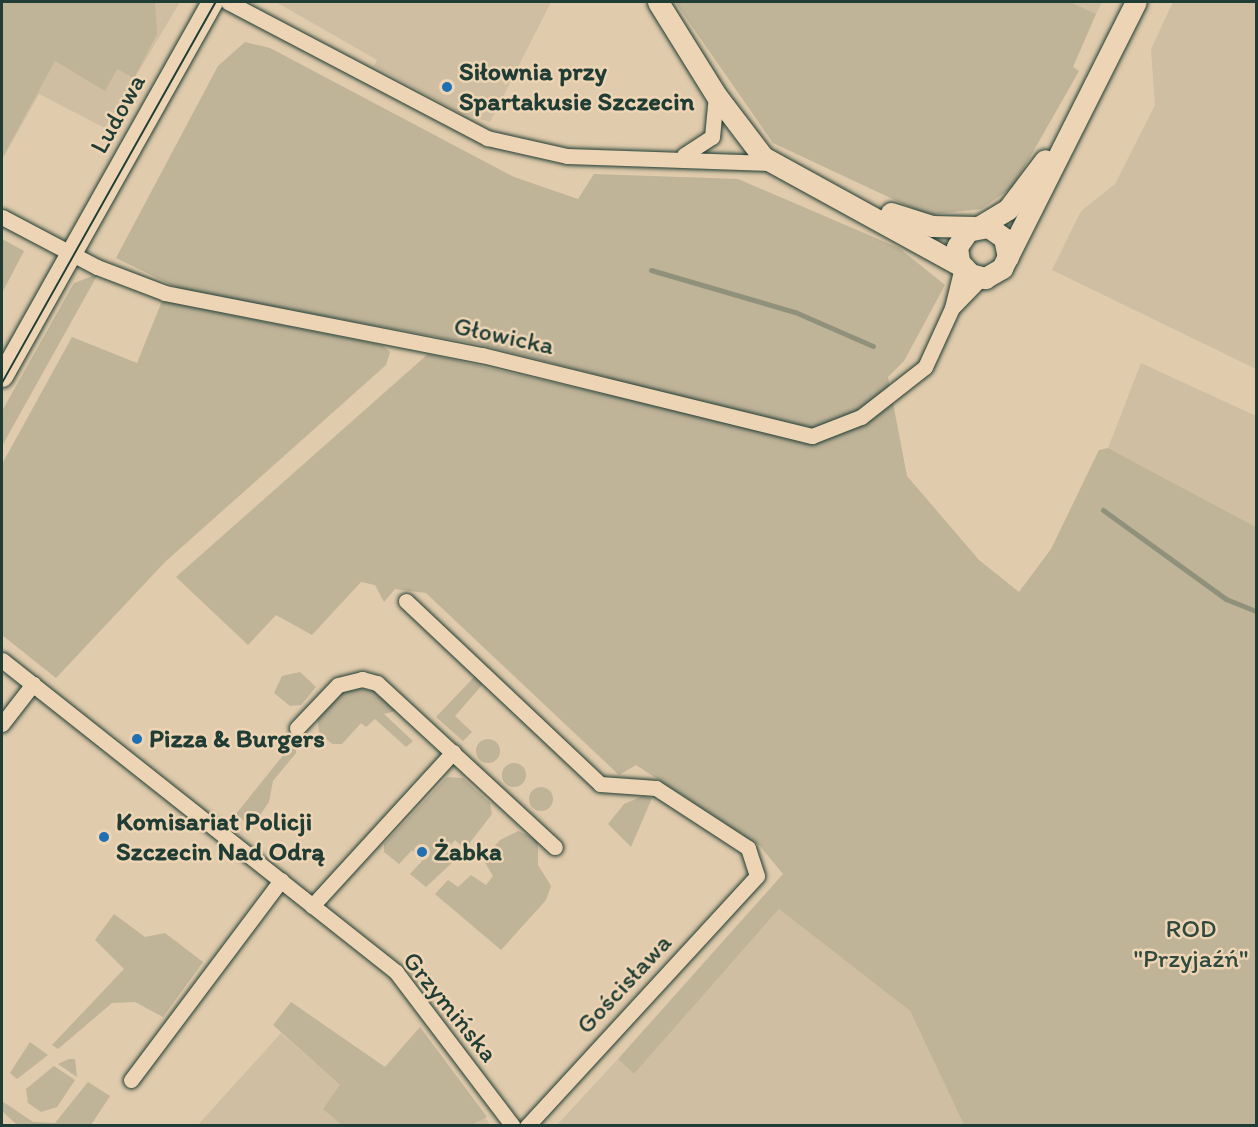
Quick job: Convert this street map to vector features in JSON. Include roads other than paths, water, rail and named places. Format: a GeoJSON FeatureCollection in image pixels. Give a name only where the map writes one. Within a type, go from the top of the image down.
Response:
{"type":"FeatureCollection","features":[{"type":"Feature","properties":{"kind":"street","name":"Ludowa"},"geometry":{"type":"LineString","coordinates":[[2,376],[212,2]]}},
{"type":"Feature","properties":{"kind":"street"},"geometry":{"type":"LineString","coordinates":[[228,2],[476,134],[567,156],[672,158],[771,164],[981,278],[996,273],[1008,257],[1136,2]]}},
{"type":"Feature","properties":{"kind":"street"},"geometry":{"type":"LineString","coordinates":[[658,2],[716,95],[771,164]]}},
{"type":"Feature","properties":{"kind":"street"},"geometry":{"type":"LineString","coordinates":[[672,158],[710,140],[717,121],[716,95]]}},
{"type":"Feature","properties":{"kind":"street"},"geometry":{"type":"LineString","coordinates":[[962,267],[958,243],[1011,206],[1089,98]]}},
{"type":"Feature","properties":{"kind":"street"},"geometry":{"type":"LineString","coordinates":[[809,183],[922,224],[978,227],[1001,235],[1008,257]]}},
{"type":"Feature","properties":{"kind":"street","name":"Głowicka"},"geometry":{"type":"LineString","coordinates":[[2,217],[70,254],[128,281],[209,304],[482,355],[812,436],[861,417],[912,380],[928,361],[952,308],[962,267]]}},
{"type":"Feature","properties":{"kind":"street","name":"Głowicka"},"geometry":{"type":"LineString","coordinates":[[952,308],[981,278]]}},
{"type":"Feature","properties":{"kind":"street","name":"Gościsława"},"geometry":{"type":"LineString","coordinates":[[406,601],[600,784],[656,788],[748,848],[757,876],[527,1125]]}},
{"type":"Feature","properties":{"kind":"street","name":"Grzymińska"},"geometry":{"type":"LineString","coordinates":[[2,660],[405,981],[513,1125]]}},
{"type":"Feature","properties":{"kind":"street"},"geometry":{"type":"LineString","coordinates":[[297,728],[333,689],[362,679],[389,690],[555,847]]}},
{"type":"Feature","properties":{"kind":"street"},"geometry":{"type":"LineString","coordinates":[[2,724],[33,684]]}},
{"type":"Feature","properties":{"kind":"street"},"geometry":{"type":"LineString","coordinates":[[312,906],[453,752]]}},
{"type":"Feature","properties":{"kind":"street"},"geometry":{"type":"LineString","coordinates":[[131,1080],[280,880]]}},
{"type":"Feature","properties":{"kind":"waterway"},"geometry":{"type":"LineString","coordinates":[[651,270],[795,312],[873,346]]}},
{"type":"Feature","properties":{"kind":"waterway"},"geometry":{"type":"LineString","coordinates":[[1103,510],[1226,599],[1256,611]]}},
{"type":"Feature","properties":{"kind":"tram line"},"geometry":{"type":"LineString","coordinates":[[2,383],[216,2]]}},
{"type":"Feature","properties":{"kind":"place","name":"Siłownia przy Spartakusie Szczecin"},"geometry":{"type":"Point","coordinates":[447,87]}},
{"type":"Feature","properties":{"kind":"place","name":"Pizza & Burgers"},"geometry":{"type":"Point","coordinates":[137,739]}},
{"type":"Feature","properties":{"kind":"place","name":"Komisariat Policji Szczecin Nad Odrą"},"geometry":{"type":"Point","coordinates":[104,837]}},
{"type":"Feature","properties":{"kind":"place","name":"Żabka"},"geometry":{"type":"Point","coordinates":[422,852]}},
{"type":"Feature","properties":{"kind":"park label","name":"ROD \"Przyjaźń\""},"geometry":{"type":"Point","coordinates":[1191,944]}}]}
